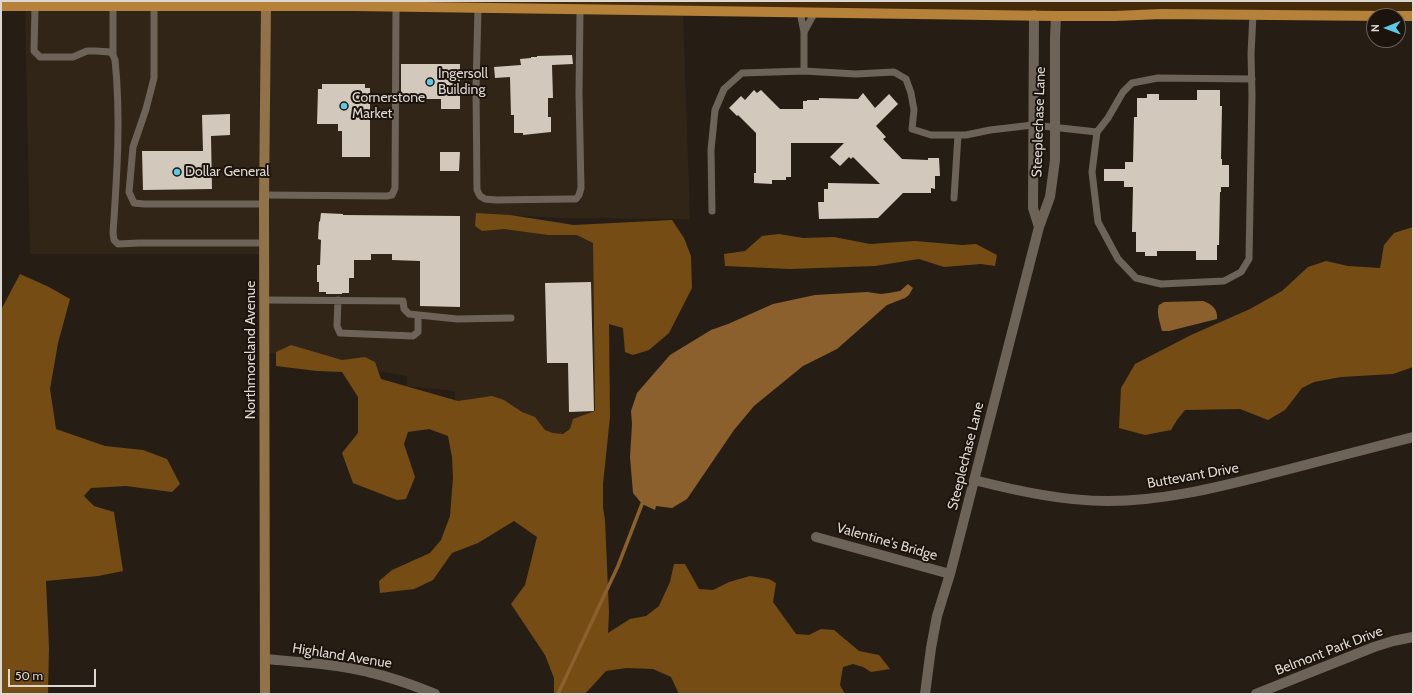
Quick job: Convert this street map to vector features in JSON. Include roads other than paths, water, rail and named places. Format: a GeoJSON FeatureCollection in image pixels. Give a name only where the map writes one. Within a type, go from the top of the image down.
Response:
{"type":"FeatureCollection","features":[{"type":"Feature","properties":{"kind":"main road"},"geometry":{"type":"LineString","coordinates":[[1,6],[35,7],[84,4],[113,7],[266,3],[396,7],[1034,16],[1115,16],[1161,14],[1366,16]]}},
{"type":"Feature","properties":{"kind":"street","name":"Northmoreland Avenue"},"geometry":{"type":"LineString","coordinates":[[265,694],[264,199],[266,3]]}},
{"type":"Feature","properties":{"kind":"street","name":"Steeplechase Lane"},"geometry":{"type":"LineString","coordinates":[[1034,16],[1033,208],[1039,227]]}},
{"type":"Feature","properties":{"kind":"street","name":"Steeplechase Lane"},"geometry":{"type":"LineString","coordinates":[[925,694],[937,616],[950,574],[1039,227],[1050,197],[1055,160],[1056,16]]}},
{"type":"Feature","properties":{"kind":"street","name":"Buttevant Drive"},"geometry":{"type":"LineString","coordinates":[[974,480],[1035,494],[1072,499],[1108,501],[1154,498],[1218,488],[1413,438]]}},
{"type":"Feature","properties":{"kind":"street","name":"Valentine's Bridge"},"geometry":{"type":"LineString","coordinates":[[816,537],[950,574]]}},
{"type":"Feature","properties":{"kind":"street","name":"Belmont Park Drive"},"geometry":{"type":"LineString","coordinates":[[1256,694],[1393,641],[1413,637]]}},
{"type":"Feature","properties":{"kind":"street","name":"Highland Avenue"},"geometry":{"type":"LineString","coordinates":[[265,658],[367,672],[396,679],[420,691],[435,694]]}},
{"type":"Feature","properties":{"kind":"lane"},"geometry":{"type":"LineString","coordinates":[[154,6],[154,78],[146,109],[133,147],[129,192],[134,202],[144,204],[392,195],[395,188],[396,7]]}},
{"type":"Feature","properties":{"kind":"lane"},"geometry":{"type":"LineString","coordinates":[[35,7],[34,51],[40,57],[73,57],[87,51],[110,52],[113,55]]}},
{"type":"Feature","properties":{"kind":"lane"},"geometry":{"type":"LineString","coordinates":[[113,7],[113,55],[117,72],[118,128],[117,175],[113,233],[114,240],[118,244],[264,243]]}},
{"type":"Feature","properties":{"kind":"lane"},"geometry":{"type":"LineString","coordinates":[[478,8],[476,81],[477,190],[480,196],[485,199],[496,200],[568,199],[576,198],[579,195],[581,188],[579,105],[580,10]]}},
{"type":"Feature","properties":{"kind":"lane"},"geometry":{"type":"LineString","coordinates":[[800,12],[804,32],[804,71]]}},
{"type":"Feature","properties":{"kind":"lane"},"geometry":{"type":"LineString","coordinates":[[804,32],[815,12]]}},
{"type":"Feature","properties":{"kind":"lane"},"geometry":{"type":"LineString","coordinates":[[1252,79],[1158,78],[1132,83],[1123,92],[1108,118],[1097,132],[1092,172],[1098,222],[1118,259],[1136,278],[1161,284],[1224,281],[1241,272],[1249,259],[1252,79],[1251,54],[1253,14]]}},
{"type":"Feature","properties":{"kind":"lane"},"geometry":{"type":"LineString","coordinates":[[712,210],[711,150],[715,110],[724,88],[742,73],[804,71],[856,74],[894,72],[906,79],[911,92],[914,110],[912,129],[931,135],[958,135],[1033,124],[1097,132]]}},
{"type":"Feature","properties":{"kind":"lane"},"geometry":{"type":"LineString","coordinates":[[954,198],[958,135]]}},
{"type":"Feature","properties":{"kind":"lane"},"geometry":{"type":"LineString","coordinates":[[265,300],[404,301],[404,309],[409,314],[457,319],[511,318]]}},
{"type":"Feature","properties":{"kind":"lane"},"geometry":{"type":"LineString","coordinates":[[338,300],[337,326],[340,333],[413,336],[418,332],[418,315]]}},
{"type":"Feature","properties":{"kind":"waterway"},"geometry":{"type":"LineString","coordinates":[[558,694],[618,566],[642,504]]}},
{"type":"Feature","properties":{"kind":"place","name":"Ingersoll Building"},"geometry":{"type":"Point","coordinates":[430,82]}},
{"type":"Feature","properties":{"kind":"place","name":"Cornerstone Market"},"geometry":{"type":"Point","coordinates":[344,106]}},
{"type":"Feature","properties":{"kind":"place","name":"Dollar General"},"geometry":{"type":"Point","coordinates":[177,172]}}]}
